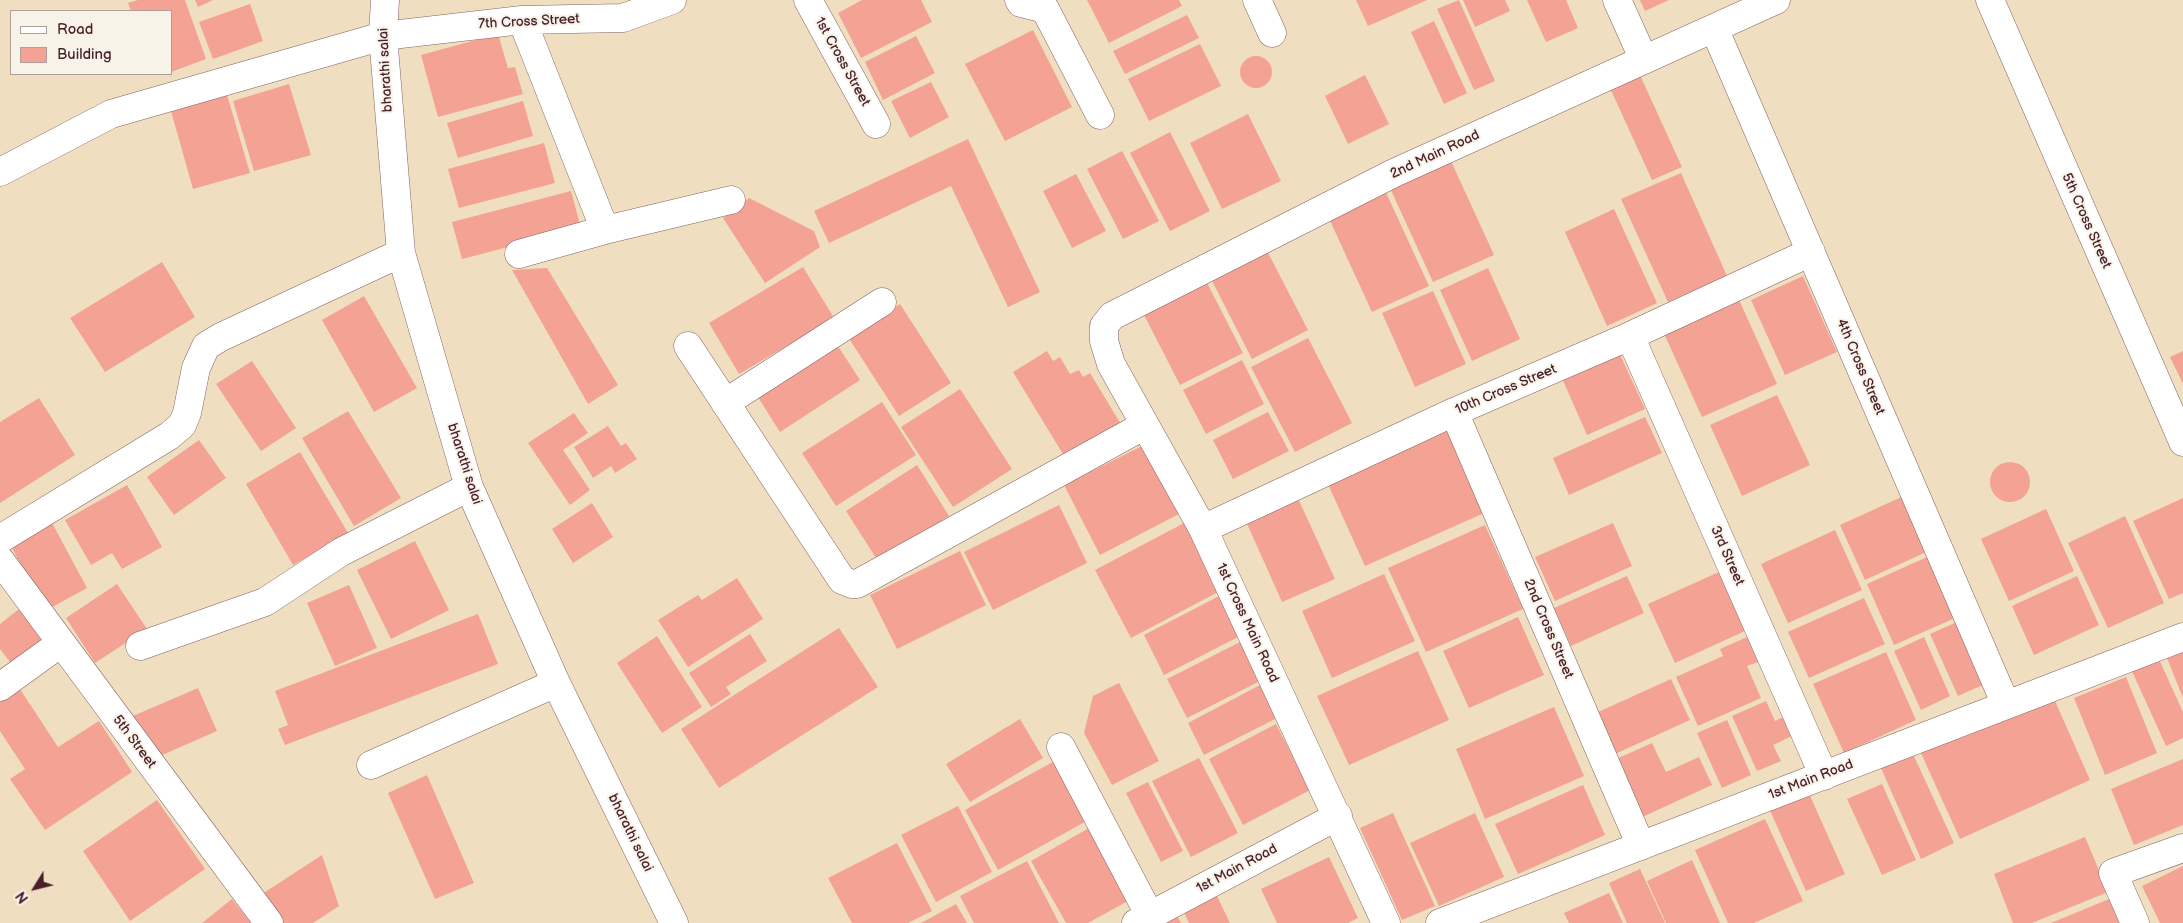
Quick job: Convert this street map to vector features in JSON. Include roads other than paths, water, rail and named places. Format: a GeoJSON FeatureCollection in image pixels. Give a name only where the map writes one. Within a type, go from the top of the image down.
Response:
{"type":"FeatureCollection","features":[{"type":"Feature","properties":{"kind":"street","name":"bharathi salai"},"geometry":{"type":"LineString","coordinates":[[385,0],[383,36],[401,253],[469,486],[556,682],[674,923]]}},
{"type":"Feature","properties":{"kind":"street","name":"7th Cross Street"},"geometry":{"type":"LineString","coordinates":[[0,172],[111,114],[383,36],[522,20],[624,18],[672,0]]}},
{"type":"Feature","properties":{"kind":"street","name":"1st Cross Street"},"geometry":{"type":"LineString","coordinates":[[808,0],[876,124]]}},
{"type":"Feature","properties":{"kind":"street"},"geometry":{"type":"LineString","coordinates":[[1019,0],[1021,3],[1045,9],[1100,115]]}},
{"type":"Feature","properties":{"kind":"street"},"geometry":{"type":"LineString","coordinates":[[1257,0],[1272,33]]}},
{"type":"Feature","properties":{"kind":"street"},"geometry":{"type":"LineString","coordinates":[[1617,0],[1644,60]]}},
{"type":"Feature","properties":{"kind":"street","name":"2nd Main Road"},"geometry":{"type":"LineString","coordinates":[[1104,326],[1112,316],[1394,173],[1776,0]]}},
{"type":"Feature","properties":{"kind":"street","name":"5th Cross Street"},"geometry":{"type":"LineString","coordinates":[[1990,0],[2183,442]]}},
{"type":"Feature","properties":{"kind":"street"},"geometry":{"type":"LineString","coordinates":[[522,20],[605,230]]}},
{"type":"Feature","properties":{"kind":"street","name":"4th Cross Street"},"geometry":{"type":"LineString","coordinates":[[1714,28],[2006,705]]}},
{"type":"Feature","properties":{"kind":"street"},"geometry":{"type":"LineString","coordinates":[[519,254],[605,230],[731,200]]}},
{"type":"Feature","properties":{"kind":"street","name":"10th Cross Street"},"geometry":{"type":"LineString","coordinates":[[1203,529],[1454,412],[1630,336],[1810,252]]}},
{"type":"Feature","properties":{"kind":"street"},"geometry":{"type":"LineString","coordinates":[[0,539],[169,436],[182,425],[187,413],[196,368],[206,346],[221,337],[401,253]]}},
{"type":"Feature","properties":{"kind":"street"},"geometry":{"type":"LineString","coordinates":[[725,403],[882,302]]}},
{"type":"Feature","properties":{"kind":"street","name":"1st Cross Main Road"},"geometry":{"type":"LineString","coordinates":[[1104,326],[1104,341],[1112,364],[1203,529],[1338,816],[1386,923]]}},
{"type":"Feature","properties":{"kind":"street","name":"3rd Street"},"geometry":{"type":"LineString","coordinates":[[1630,336],[1824,776]]}},
{"type":"Feature","properties":{"kind":"street"},"geometry":{"type":"LineString","coordinates":[[688,346],[842,580],[852,584],[866,579],[1145,425]]}},
{"type":"Feature","properties":{"kind":"street","name":"2nd Cross Street"},"geometry":{"type":"LineString","coordinates":[[1454,412],[1641,846]]}},
{"type":"Feature","properties":{"kind":"street"},"geometry":{"type":"LineString","coordinates":[[140,646],[265,602],[341,552],[469,486]]}},
{"type":"Feature","properties":{"kind":"street","name":"5th Street"},"geometry":{"type":"LineString","coordinates":[[0,560],[269,923]]}},
{"type":"Feature","properties":{"kind":"street","name":"1st Main Road"},"geometry":{"type":"LineString","coordinates":[[1440,923],[2183,637]]}},
{"type":"Feature","properties":{"kind":"street"},"geometry":{"type":"LineString","coordinates":[[0,688],[61,643]]}},
{"type":"Feature","properties":{"kind":"street"},"geometry":{"type":"LineString","coordinates":[[371,765],[556,682]]}},
{"type":"Feature","properties":{"kind":"street"},"geometry":{"type":"LineString","coordinates":[[1061,747],[1143,919]]}},
{"type":"Feature","properties":{"kind":"street","name":"1st Main Road"},"geometry":{"type":"LineString","coordinates":[[1143,919],[1338,816]]}},
{"type":"Feature","properties":{"kind":"street"},"geometry":{"type":"LineString","coordinates":[[2135,923],[2112,873],[2183,848]]}}]}
